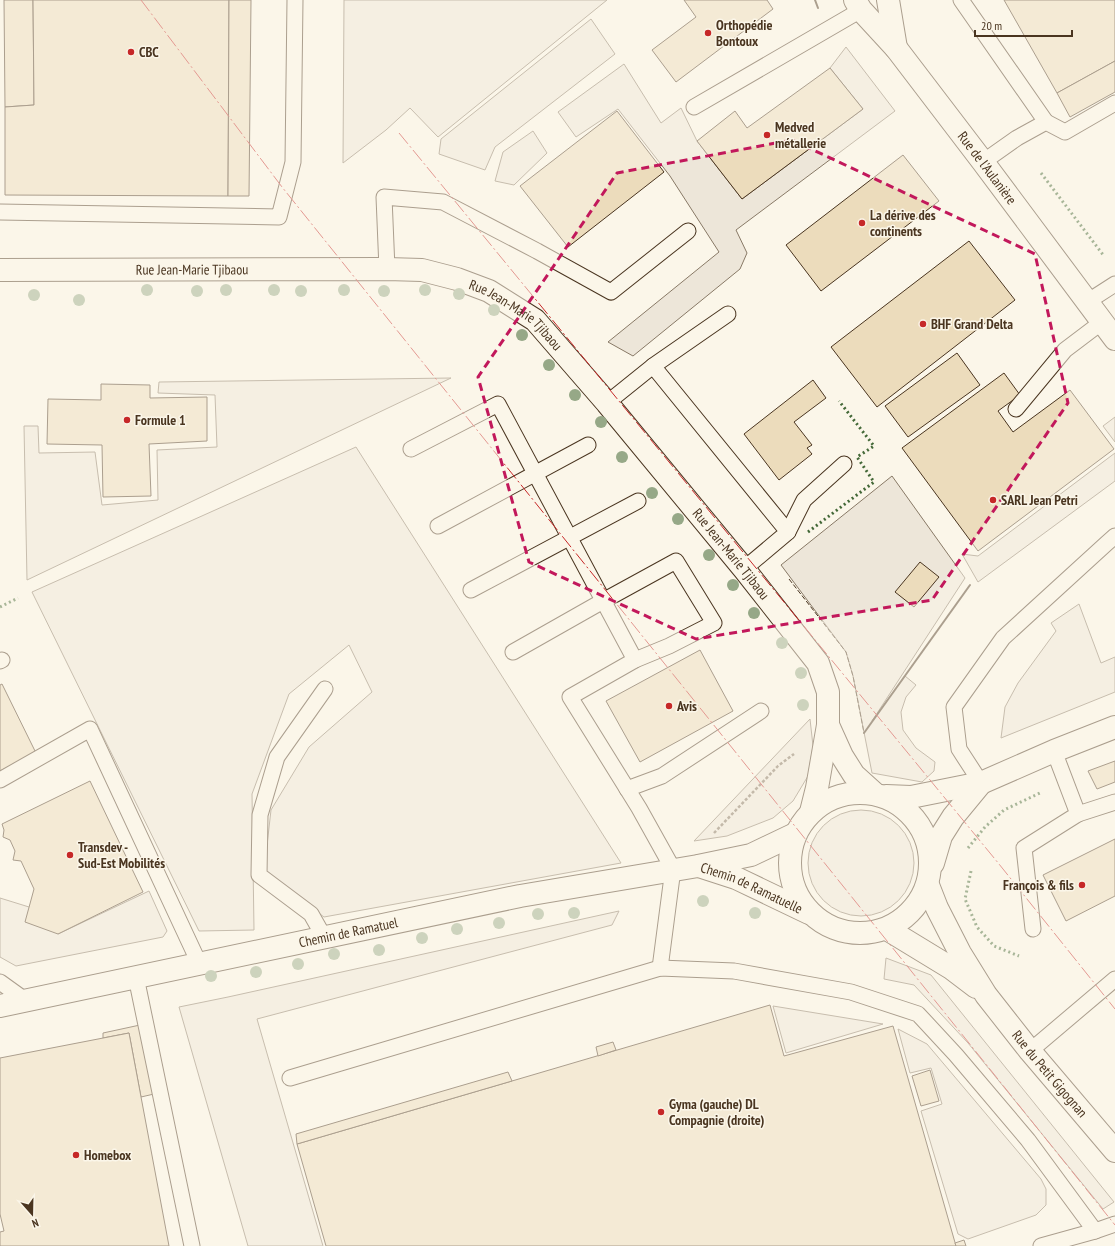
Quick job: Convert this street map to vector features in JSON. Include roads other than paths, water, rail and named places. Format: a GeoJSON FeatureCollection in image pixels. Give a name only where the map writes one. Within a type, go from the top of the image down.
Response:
{"type":"FeatureCollection","features":[{"type":"Feature","properties":{"kind":"street"},"geometry":{"type":"LineString","coordinates":[[888,0],[896,48]]}},
{"type":"Feature","properties":{"kind":"street","name":"Rue de l'Aulanière"},"geometry":{"type":"LineString","coordinates":[[858,5],[896,48],[1115,339]]}},
{"type":"Feature","properties":{"kind":"street","name":"Rue Jean-Marie Tjibaou"},"geometry":{"type":"LineString","coordinates":[[0,270],[422,270],[457,279],[489,291],[535,320],[607,403],[744,569],[818,663],[828,692],[828,725],[817,788],[811,812]]}},
{"type":"Feature","properties":{"kind":"street","name":"Rue Jean-Marie Tjibaou"},"geometry":{"type":"LineString","coordinates":[[828,725],[842,756],[854,775],[880,795]]}},
{"type":"Feature","properties":{"kind":"street"},"geometry":{"type":"LineString","coordinates":[[981,783],[953,817],[941,836],[930,876],[919,903],[905,918],[887,929],[859,934],[832,928],[809,913],[794,889],[790,868],[789,862],[795,834],[811,812],[836,796],[860,791],[880,795],[911,797],[981,783],[1054,751],[1115,727]]}},
{"type":"Feature","properties":{"kind":"street"},"geometry":{"type":"LineString","coordinates":[[880,795],[909,811],[920,826],[930,848],[930,876]]}},
{"type":"Feature","properties":{"kind":"street","name":"Chemin de Ramatuelle"},"geometry":{"type":"LineString","coordinates":[[698,866],[751,854],[795,834]]}},
{"type":"Feature","properties":{"kind":"street","name":"Chemin de Ramatuel"},"geometry":{"type":"LineString","coordinates":[[0,1006],[520,896],[698,866]]}},
{"type":"Feature","properties":{"kind":"street","name":"Chemin de Ramatuelle"},"geometry":{"type":"LineString","coordinates":[[698,866],[736,878],[809,913]]}},
{"type":"Feature","properties":{"kind":"street","name":"Rue du Petit Gigognan"},"geometry":{"type":"LineString","coordinates":[[930,876],[937,908],[960,953],[986,995],[1030,1051],[1114,1148]]}},
{"type":"Feature","properties":{"kind":"street","name":"Rue du Petit Gigognan"},"geometry":{"type":"LineString","coordinates":[[887,929],[951,968],[986,995]]}},
{"type":"Feature","properties":{"kind":"lane"},"geometry":{"type":"LineString","coordinates":[[0,212],[279,217],[294,162],[295,0]]}},
{"type":"Feature","properties":{"kind":"lane"},"geometry":{"type":"LineString","coordinates":[[961,0],[1046,122],[1065,132],[1115,103]]}},
{"type":"Feature","properties":{"kind":"lane"},"geometry":{"type":"LineString","coordinates":[[694,107],[858,5]]}},
{"type":"Feature","properties":{"kind":"lane"},"geometry":{"type":"LineString","coordinates":[[983,162],[1017,138],[1046,122]]}},
{"type":"Feature","properties":{"kind":"lane"},"geometry":{"type":"LineString","coordinates":[[387,269],[384,196],[443,202],[611,292],[688,232]]}},
{"type":"Feature","properties":{"kind":"lane"},"geometry":{"type":"LineString","coordinates":[[1087,302],[1115,284]]}},
{"type":"Feature","properties":{"kind":"lane"},"geometry":{"type":"LineString","coordinates":[[607,403],[653,366],[728,314]]}},
{"type":"Feature","properties":{"kind":"lane"},"geometry":{"type":"LineString","coordinates":[[1016,408],[1065,350],[1102,322]]}},
{"type":"Feature","properties":{"kind":"lane"},"geometry":{"type":"LineString","coordinates":[[653,366],[788,532]]}},
{"type":"Feature","properties":{"kind":"lane"},"geometry":{"type":"LineString","coordinates":[[411,449],[498,404],[635,660]]}},
{"type":"Feature","properties":{"kind":"lane"},"geometry":{"type":"LineString","coordinates":[[438,526],[588,445]]}},
{"type":"Feature","properties":{"kind":"lane"},"geometry":{"type":"LineString","coordinates":[[744,569],[788,532],[804,500],[844,464]]}},
{"type":"Feature","properties":{"kind":"lane"},"geometry":{"type":"LineString","coordinates":[[471,590],[638,500]]}},
{"type":"Feature","properties":{"kind":"lane"},"geometry":{"type":"LineString","coordinates":[[981,783],[959,748],[954,707],[1003,638],[1115,536]]}},
{"type":"Feature","properties":{"kind":"lane"},"geometry":{"type":"LineString","coordinates":[[513,652],[676,562],[714,623],[669,646],[635,660],[570,697],[627,789],[673,869],[660,968]]}},
{"type":"Feature","properties":{"kind":"lane"},"geometry":{"type":"LineString","coordinates":[[324,937],[311,914],[259,876],[260,815],[277,757],[325,689]]}},
{"type":"Feature","properties":{"kind":"lane"},"geometry":{"type":"LineString","coordinates":[[627,789],[662,776],[761,711]]}},
{"type":"Feature","properties":{"kind":"lane"},"geometry":{"type":"LineString","coordinates":[[0,780],[90,729],[199,963]]}},
{"type":"Feature","properties":{"kind":"lane"},"geometry":{"type":"LineString","coordinates":[[1054,751],[1078,814]]}},
{"type":"Feature","properties":{"kind":"lane"},"geometry":{"type":"LineString","coordinates":[[1033,929],[1024,848],[1078,814],[1115,802]]}},
{"type":"Feature","properties":{"kind":"lane"},"geometry":{"type":"LineString","coordinates":[[290,1078],[660,968],[734,971],[843,990],[918,1014],[956,1055],[1028,1140],[1095,1231]]}},
{"type":"Feature","properties":{"kind":"lane"},"geometry":{"type":"LineString","coordinates":[[136,977],[192,1246]]}},
{"type":"Feature","properties":{"kind":"lane"},"geometry":{"type":"LineString","coordinates":[[1030,1051],[1115,978]]}},
{"type":"Feature","properties":{"kind":"lane"},"geometry":{"type":"LineString","coordinates":[[0,982],[25,1000]]}},
{"type":"Feature","properties":{"kind":"lane"},"geometry":{"type":"LineString","coordinates":[[1041,1246],[1115,1224]]}},
{"type":"Feature","properties":{"kind":"place","name":"Orthopédie Bontoux"},"geometry":{"type":"Point","coordinates":[708,33]}},
{"type":"Feature","properties":{"kind":"place","name":"CBC"},"geometry":{"type":"Point","coordinates":[131,52]}},
{"type":"Feature","properties":{"kind":"place","name":"Medved métallerie"},"geometry":{"type":"Point","coordinates":[767,135]}},
{"type":"Feature","properties":{"kind":"place","name":"La dérive des continents"},"geometry":{"type":"Point","coordinates":[862,223]}},
{"type":"Feature","properties":{"kind":"place","name":"BHF Grand Delta"},"geometry":{"type":"Point","coordinates":[923,324]}},
{"type":"Feature","properties":{"kind":"place","name":"Formule 1"},"geometry":{"type":"Point","coordinates":[127,420]}},
{"type":"Feature","properties":{"kind":"place","name":"SARL Jean Petri"},"geometry":{"type":"Point","coordinates":[993,500]}},
{"type":"Feature","properties":{"kind":"place","name":"Avis"},"geometry":{"type":"Point","coordinates":[669,706]}},
{"type":"Feature","properties":{"kind":"place","name":"Transdev - Sud-Est Mobilités"},"geometry":{"type":"Point","coordinates":[70,855]}},
{"type":"Feature","properties":{"kind":"place","name":"François & fils"},"geometry":{"type":"Point","coordinates":[1082,885]}},
{"type":"Feature","properties":{"kind":"place","name":"Gyma (gauche) DL Compagnie (droite)"},"geometry":{"type":"Point","coordinates":[661,1112]}},
{"type":"Feature","properties":{"kind":"place","name":"Homebox"},"geometry":{"type":"Point","coordinates":[76,1155]}}]}
